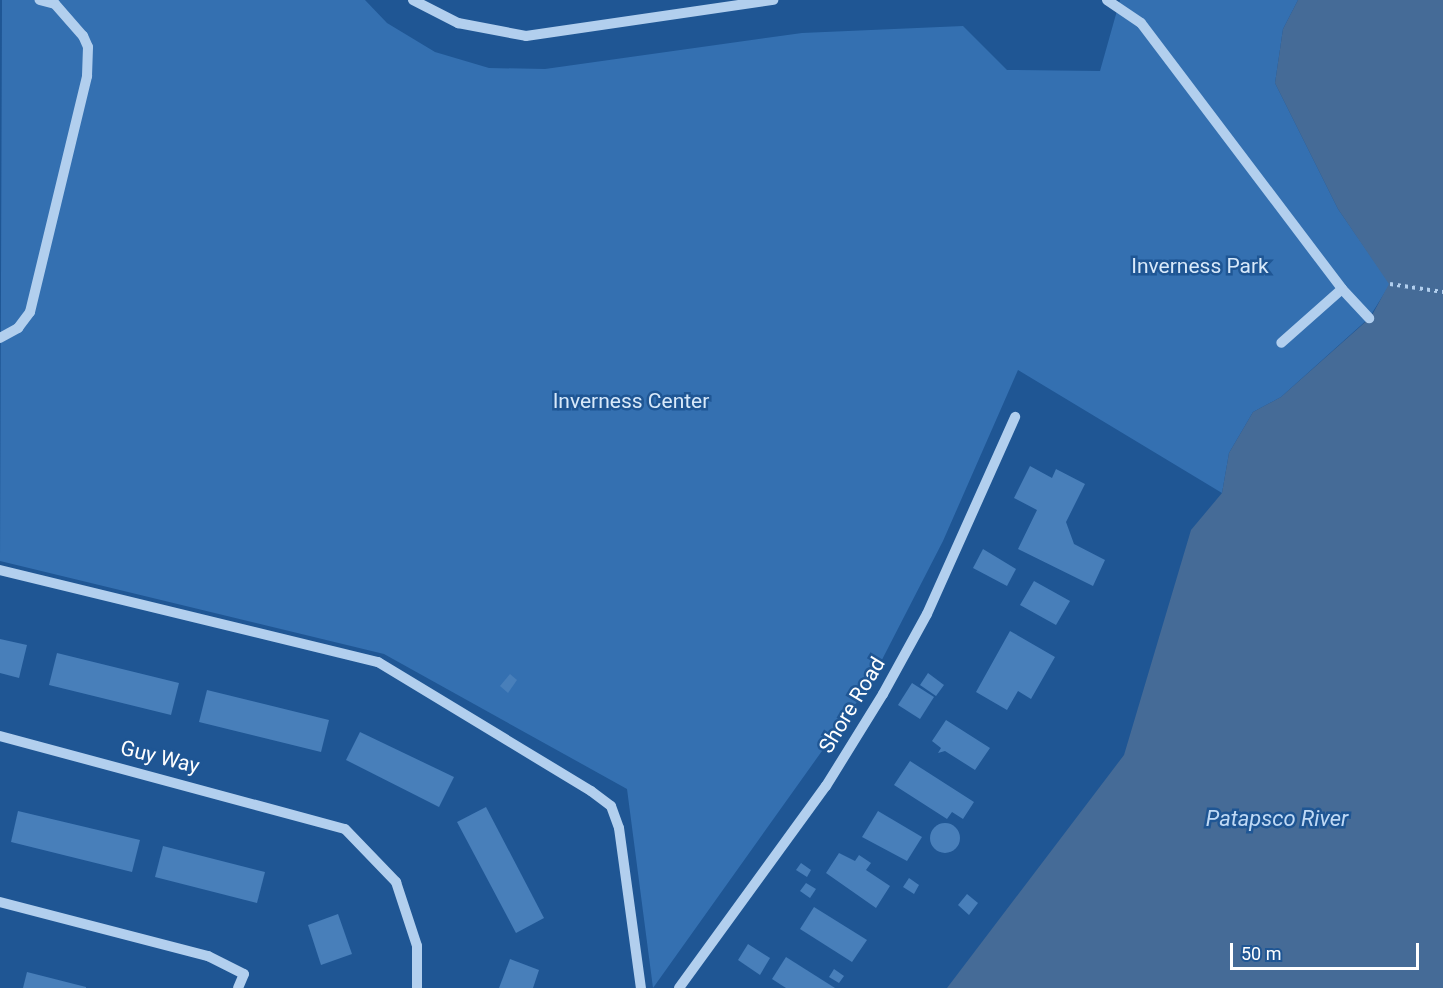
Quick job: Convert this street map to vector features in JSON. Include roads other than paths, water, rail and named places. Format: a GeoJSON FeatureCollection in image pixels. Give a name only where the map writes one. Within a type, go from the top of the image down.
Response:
{"type":"FeatureCollection","features":[{"type":"Feature","properties":{"kind":"street"},"geometry":{"type":"LineString","coordinates":[[0,338],[18,328],[30,312],[41,277],[87,76],[88,47],[71,20],[55,4],[40,0]]}},
{"type":"Feature","properties":{"kind":"street"},"geometry":{"type":"LineString","coordinates":[[413,0],[441,17],[496,34],[526,36],[773,0]]}},
{"type":"Feature","properties":{"kind":"street"},"geometry":{"type":"LineString","coordinates":[[1107,0],[1147,31],[1342,289],[1369,318]]}},
{"type":"Feature","properties":{"kind":"street"},"geometry":{"type":"LineString","coordinates":[[1281,343],[1342,289]]}},
{"type":"Feature","properties":{"kind":"street","name":"Shore Road"},"geometry":{"type":"LineString","coordinates":[[680,988],[826,786],[883,694],[927,614],[1015,417]]}},
{"type":"Feature","properties":{"kind":"street"},"geometry":{"type":"LineString","coordinates":[[0,570],[378,662],[591,791],[611,806],[619,828],[641,988]]}},
{"type":"Feature","properties":{"kind":"street","name":"Guy Way"},"geometry":{"type":"LineString","coordinates":[[0,736],[311,816],[345,829],[396,882],[417,946],[417,988]]}},
{"type":"Feature","properties":{"kind":"street"},"geometry":{"type":"LineString","coordinates":[[0,902],[208,956],[244,974],[238,988]]}},
{"type":"Feature","properties":{"kind":"water","name":"Patapsco River"},"geometry":{"type":"Polygon","coordinates":[[[1298,0],[1443,0],[1443,988],[947,988],[1124,755],[1191,530],[1222,493],[1229,453],[1253,412],[1281,397],[1371,317],[1389,284],[1338,209],[1275,83],[1283,29],[1298,0]]]}},
{"type":"Feature","properties":{"kind":"park label","name":"Inverness Park"},"geometry":{"type":"Point","coordinates":[1200,266]}},
{"type":"Feature","properties":{"kind":"park label","name":"Inverness Center"},"geometry":{"type":"Point","coordinates":[631,401]}}]}
